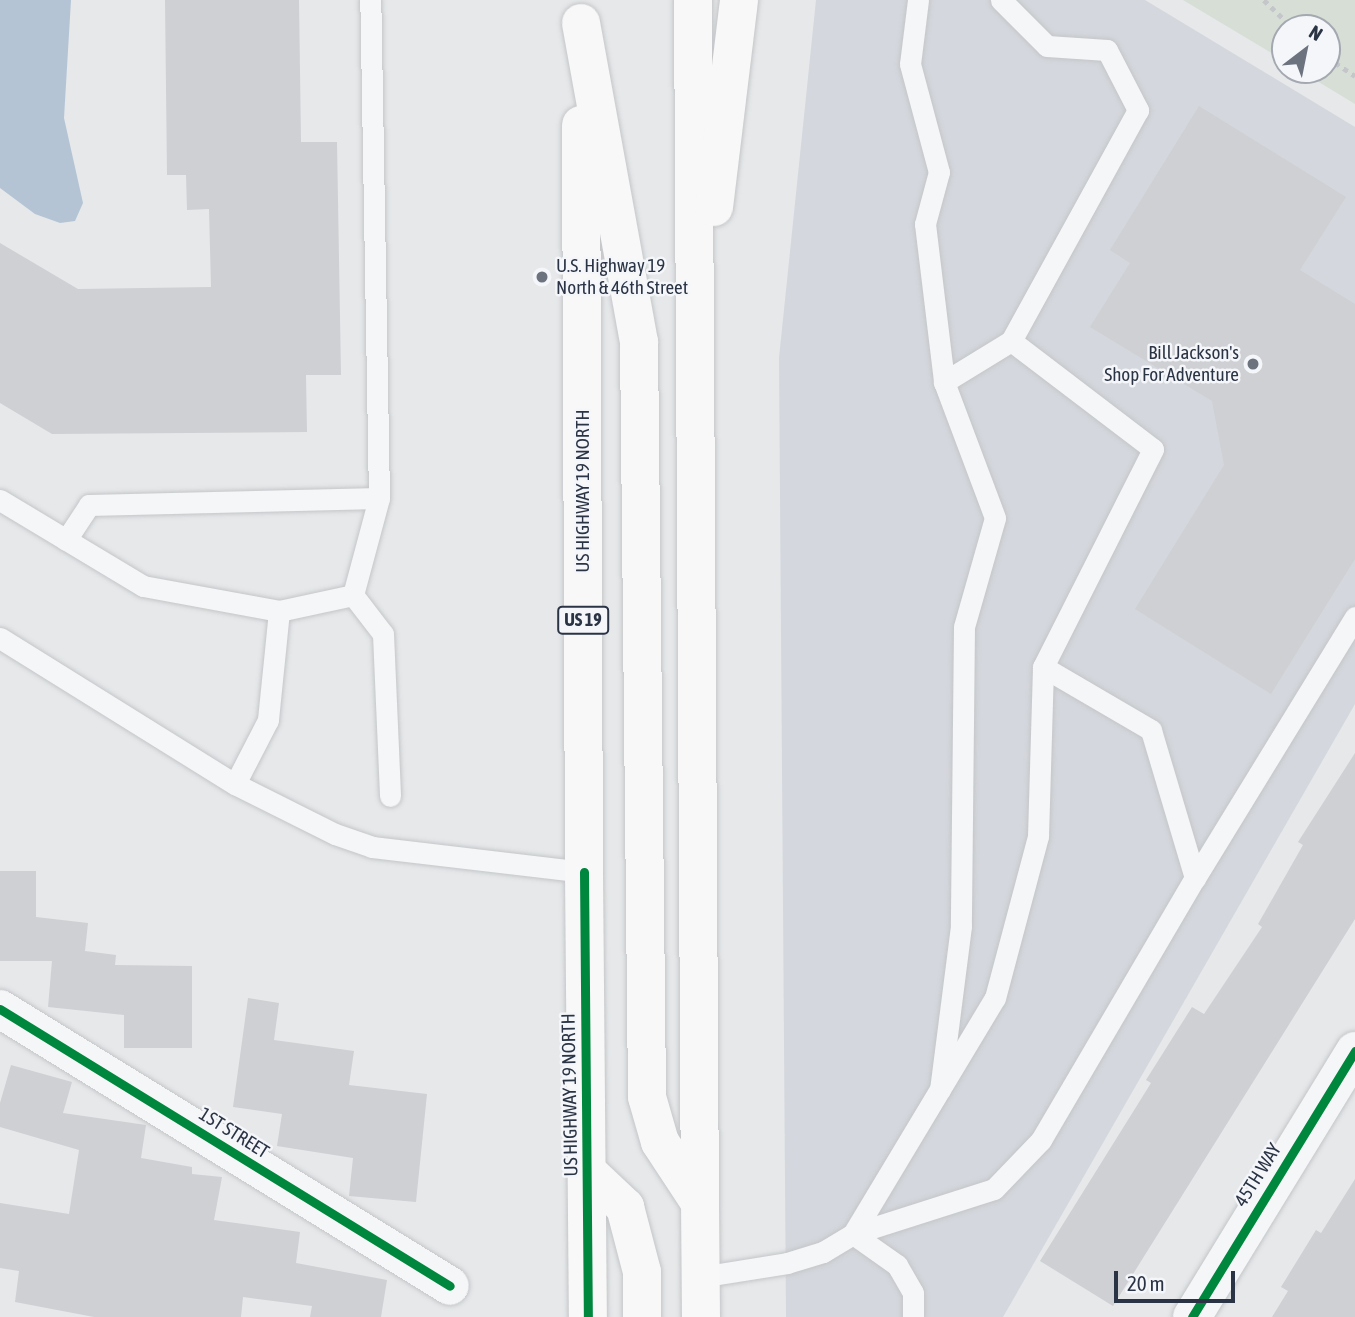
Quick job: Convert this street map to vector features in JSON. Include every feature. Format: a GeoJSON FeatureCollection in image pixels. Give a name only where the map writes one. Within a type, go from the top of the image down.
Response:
{"type":"FeatureCollection","features":[{"type":"Feature","properties":{"kind":"highway"},"geometry":{"type":"LineString","coordinates":[[693,0],[701,1317]]}},
{"type":"Feature","properties":{"kind":"highway"},"geometry":{"type":"LineString","coordinates":[[694,376],[739,0]]}},
{"type":"Feature","properties":{"kind":"highway"},"geometry":{"type":"LineString","coordinates":[[581,12],[639,342],[647,1097],[660,1142],[700,1203]]}},
{"type":"Feature","properties":{"kind":"highway","name":"US HIGHWAY 19 NORTH"},"geometry":{"type":"LineString","coordinates":[[581,12],[588,1317]]}},
{"type":"Feature","properties":{"kind":"highway"},"geometry":{"type":"LineString","coordinates":[[589,1173],[625,1207],[642,1272],[642,1317]]}},
{"type":"Feature","properties":{"kind":"street","name":"1ST STREET"},"geometry":{"type":"LineString","coordinates":[[0,1009],[450,1286]]}},
{"type":"Feature","properties":{"kind":"street","name":"45TH WAY"},"geometry":{"type":"LineString","coordinates":[[1192,1317],[1355,1051]]}},
{"type":"Feature","properties":{"kind":"lane"},"geometry":{"type":"LineString","coordinates":[[353,595],[379,498],[370,0]]}},
{"type":"Feature","properties":{"kind":"lane"},"geometry":{"type":"LineString","coordinates":[[918,0],[910,64],[939,172],[925,224],[944,382],[995,518],[964,628],[961,926],[940,1090]]}},
{"type":"Feature","properties":{"kind":"lane"},"geometry":{"type":"LineString","coordinates":[[944,382],[1011,341],[1138,110],[1107,50],[1047,46],[1001,0]]}},
{"type":"Feature","properties":{"kind":"lane"},"geometry":{"type":"LineString","coordinates":[[853,1234],[995,998],[1038,836],[1043,667],[1153,449],[1011,341]]}},
{"type":"Feature","properties":{"kind":"lane"},"geometry":{"type":"LineString","coordinates":[[66,540],[89,505],[379,498]]}},
{"type":"Feature","properties":{"kind":"lane"},"geometry":{"type":"LineString","coordinates":[[0,500],[143,586],[279,611],[353,595]]}},
{"type":"Feature","properties":{"kind":"lane"},"geometry":{"type":"LineString","coordinates":[[353,595],[383,634],[390,796]]}},
{"type":"Feature","properties":{"kind":"lane"},"geometry":{"type":"LineString","coordinates":[[235,785],[268,720],[279,611]]}},
{"type":"Feature","properties":{"kind":"lane"},"geometry":{"type":"LineString","coordinates":[[700,1277],[787,1263],[822,1252],[853,1234],[994,1189],[1041,1140],[1195,878],[1355,617]]}},
{"type":"Feature","properties":{"kind":"lane"},"geometry":{"type":"LineString","coordinates":[[0,638],[235,785],[335,834],[372,847],[584,872]]}},
{"type":"Feature","properties":{"kind":"lane"},"geometry":{"type":"LineString","coordinates":[[1043,667],[1151,730],[1195,878]]}},
{"type":"Feature","properties":{"kind":"lane"},"geometry":{"type":"LineString","coordinates":[[853,1234],[897,1265],[913,1293],[913,1317]]}},
{"type":"Feature","properties":{"kind":"path"},"geometry":{"type":"LineString","coordinates":[[1264,0],[1278,14]]}},
{"type":"Feature","properties":{"kind":"shaded area"},"geometry":{"type":"Polygon","coordinates":[[[816,0],[1145,0],[1271,76],[1271,84],[1284,84],[1355,127],[1355,704],[1003,1317],[786,1317],[779,358],[816,0]]]}},
{"type":"Feature","properties":{"kind":"shaded area"},"geometry":{"type":"Polygon","coordinates":[[[1183,0],[1355,0],[1355,104],[1322,84],[1341,84],[1341,14],[1271,14],[1271,53],[1183,0]]]}},
{"type":"Feature","properties":{"kind":"water"},"geometry":{"type":"Polygon","coordinates":[[[0,0],[71,0],[64,118],[83,203],[75,221],[60,223],[35,214],[0,188],[0,0]]]}},
{"type":"Feature","properties":{"kind":"building"},"geometry":{"type":"Polygon","coordinates":[[[165,0],[299,0],[301,142],[337,142],[341,375],[306,375],[307,432],[52,434],[0,403],[0,243],[78,289],[211,287],[209,209],[187,210],[186,175],[167,175],[165,0]]]}},
{"type":"Feature","properties":{"kind":"building","name":"Bill Jackson's Shop For Adventure"},"geometry":{"type":"Polygon","coordinates":[[[1199,106],[1346,197],[1300,270],[1355,304],[1355,559],[1271,694],[1135,609],[1224,465],[1212,401],[1090,327],[1130,263],[1110,250],[1199,106]]]}},
{"type":"Feature","properties":{"kind":"building"},"geometry":{"type":"Polygon","coordinates":[[[1355,753],[1355,919],[1113,1306],[1040,1261],[1151,1083],[1146,1080],[1192,1007],[1204,1014],[1262,927],[1258,924],[1303,845],[1298,842],[1355,753]]]}},
{"type":"Feature","properties":{"kind":"building"},"geometry":{"type":"Polygon","coordinates":[[[0,871],[36,871],[36,917],[88,923],[85,951],[116,955],[115,965],[192,966],[192,1048],[124,1048],[124,1015],[48,1007],[52,961],[0,961],[0,871]]]}},
{"type":"Feature","properties":{"kind":"building"},"geometry":{"type":"Polygon","coordinates":[[[248,998],[279,1003],[274,1040],[354,1051],[349,1085],[427,1094],[416,1202],[349,1196],[353,1158],[277,1146],[282,1114],[233,1107],[248,998]]]}},
{"type":"Feature","properties":{"kind":"building"},"geometry":{"type":"Polygon","coordinates":[[[11,1065],[72,1082],[63,1113],[146,1125],[141,1158],[192,1167],[192,1174],[222,1177],[214,1220],[300,1232],[296,1263],[387,1280],[381,1317],[310,1317],[312,1306],[243,1297],[241,1317],[94,1317],[15,1302],[19,1271],[0,1268],[0,1203],[69,1214],[79,1150],[0,1127],[0,1103],[11,1065]]]}},
{"type":"Feature","properties":{"kind":"building"},"geometry":{"type":"Polygon","coordinates":[[[1355,1179],[1355,1317],[1272,1317],[1288,1291],[1281,1287],[1316,1230],[1321,1233],[1355,1179]]]}},
{"type":"Feature","properties":{"kind":"cycle path"},"geometry":{"type":"LineString","coordinates":[[584,872],[588,1317]]}},
{"type":"Feature","properties":{"kind":"cycle path"},"geometry":{"type":"LineString","coordinates":[[0,1009],[450,1286]]}},
{"type":"Feature","properties":{"kind":"cycle path"},"geometry":{"type":"LineString","coordinates":[[1192,1317],[1355,1051]]}},
{"type":"Feature","properties":{"kind":"place","name":"U.S. Highway 19 North & 46th Street"},"geometry":{"type":"Point","coordinates":[542,277]}},
{"type":"Feature","properties":{"kind":"place","name":"Bill Jackson's Shop For Adventure"},"geometry":{"type":"Point","coordinates":[1253,364]}}]}
